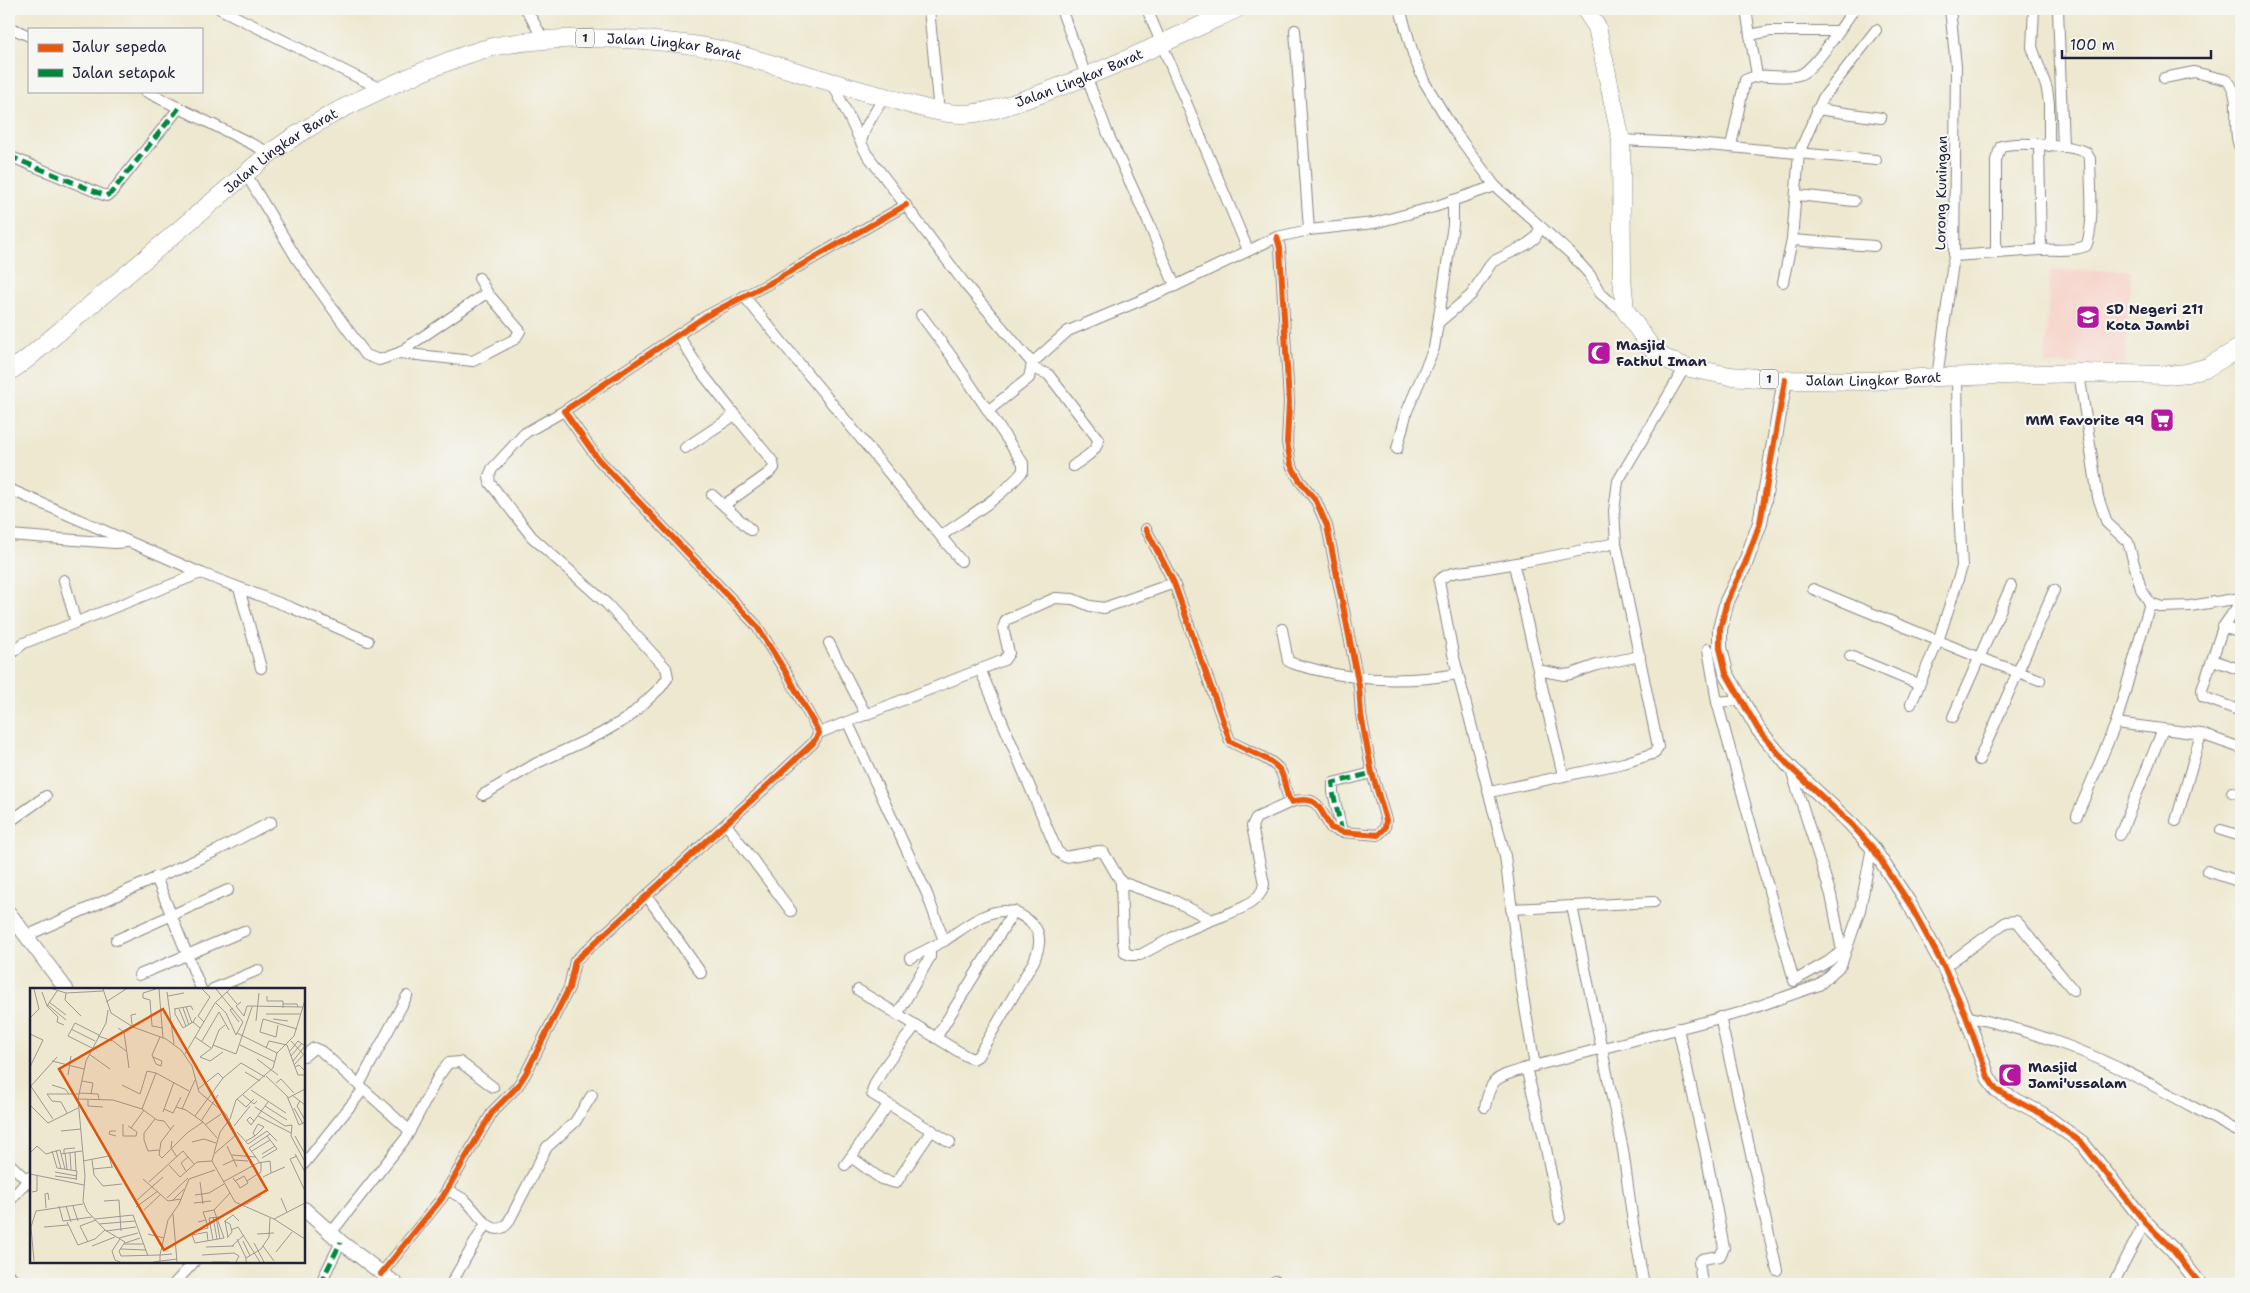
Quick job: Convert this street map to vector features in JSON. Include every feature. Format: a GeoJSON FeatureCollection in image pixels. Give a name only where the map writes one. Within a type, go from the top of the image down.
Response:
{"type":"FeatureCollection","features":[{"type":"Feature","properties":{"kind":"highway","name":"Jalan Lingkar Barat"},"geometry":{"type":"LineString","coordinates":[[9,372],[27,359],[270,153],[324,117],[381,89],[478,51],[544,40],[600,37],[706,46],[833,84],[939,112],[966,114],[997,109],[1087,77],[1163,44],[1236,9]]}},
{"type":"Feature","properties":{"kind":"highway","name":"Jalan Lingkar Barat"},"geometry":{"type":"LineString","coordinates":[[1585,9],[1597,27],[1621,140],[1622,286],[1625,310],[1650,346],[1664,358],[1685,367],[1730,376],[1785,380],[1870,381],[1957,376],[2079,373],[2166,375],[2188,373],[2208,367],[2241,347]]}},
{"type":"Feature","properties":{"kind":"street"},"geometry":{"type":"LineString","coordinates":[[220,9],[381,89]]}},
{"type":"Feature","properties":{"kind":"street"},"geometry":{"type":"LineString","coordinates":[[526,9],[544,40]]}},
{"type":"Feature","properties":{"kind":"street"},"geometry":{"type":"LineString","coordinates":[[929,9],[939,112]]}},
{"type":"Feature","properties":{"kind":"street"},"geometry":{"type":"LineString","coordinates":[[1061,9],[1108,134],[1150,226],[1174,286]]}},
{"type":"Feature","properties":{"kind":"street"},"geometry":{"type":"LineString","coordinates":[[1147,9],[1248,250]]}},
{"type":"Feature","properties":{"kind":"street"},"geometry":{"type":"LineString","coordinates":[[1400,9],[1414,57],[1425,82],[1455,132],[1495,186],[1583,266],[1600,293],[1613,304],[1625,310]]}},
{"type":"Feature","properties":{"kind":"street"},"geometry":{"type":"LineString","coordinates":[[1746,9],[1757,75]]}},
{"type":"Feature","properties":{"kind":"street"},"geometry":{"type":"LineString","coordinates":[[1731,146],[1745,80],[1757,75],[1799,75],[1815,62],[1854,9]]}},
{"type":"Feature","properties":{"kind":"street","name":"Lorong Kuningan"},"geometry":{"type":"LineString","coordinates":[[1937,377],[1954,256],[1956,66],[1950,9]]}},
{"type":"Feature","properties":{"kind":"street"},"geometry":{"type":"LineString","coordinates":[[2034,9],[2032,47],[2047,89],[2049,104],[2044,146],[2041,250]]}},
{"type":"Feature","properties":{"kind":"street"},"geometry":{"type":"LineString","coordinates":[[2058,9],[2063,147]]}},
{"type":"Feature","properties":{"kind":"street"},"geometry":{"type":"LineString","coordinates":[[9,28],[28,36]]}},
{"type":"Feature","properties":{"kind":"street"},"geometry":{"type":"LineString","coordinates":[[1295,30],[1310,230]]}},
{"type":"Feature","properties":{"kind":"street"},"geometry":{"type":"LineString","coordinates":[[1783,282],[1792,240],[1799,153],[1817,109],[1828,90],[1876,30]]}},
{"type":"Feature","properties":{"kind":"street"},"geometry":{"type":"LineString","coordinates":[[1750,35],[1770,32],[1839,31]]}},
{"type":"Feature","properties":{"kind":"street"},"geometry":{"type":"LineString","coordinates":[[2164,78],[2194,72],[2227,80],[2234,92],[2238,142],[2241,150]]}},
{"type":"Feature","properties":{"kind":"street"},"geometry":{"type":"LineString","coordinates":[[833,84],[866,153],[965,284],[1032,365],[1048,374],[1098,439],[1098,446],[1095,450],[1073,466]]}},
{"type":"Feature","properties":{"kind":"street"},"geometry":{"type":"LineString","coordinates":[[147,92],[270,153]]}},
{"type":"Feature","properties":{"kind":"street"},"geometry":{"type":"LineString","coordinates":[[861,141],[862,134],[884,97]]}},
{"type":"Feature","properties":{"kind":"street"},"geometry":{"type":"LineString","coordinates":[[9,156],[106,196],[111,193],[179,108]]}},
{"type":"Feature","properties":{"kind":"street"},"geometry":{"type":"LineString","coordinates":[[1817,109],[1881,118]]}},
{"type":"Feature","properties":{"kind":"street"},"geometry":{"type":"LineString","coordinates":[[1621,140],[1731,146],[1876,160]]}},
{"type":"Feature","properties":{"kind":"street"},"geometry":{"type":"LineString","coordinates":[[1954,256],[2080,248],[2086,246],[2089,240],[2088,154],[2080,149],[2063,147],[2003,145],[1998,151],[1996,160],[1996,253]]}},
{"type":"Feature","properties":{"kind":"street"},"geometry":{"type":"LineString","coordinates":[[246,174],[297,259],[366,355],[379,360],[400,353],[478,298],[488,294]]}},
{"type":"Feature","properties":{"kind":"street"},"geometry":{"type":"LineString","coordinates":[[988,410],[1027,380],[1032,365],[1068,331],[1174,286],[1277,237],[1310,230],[1374,223],[1495,186]]}},
{"type":"Feature","properties":{"kind":"street"},"geometry":{"type":"LineString","coordinates":[[1797,195],[1854,201]]}},
{"type":"Feature","properties":{"kind":"street"},"geometry":{"type":"LineString","coordinates":[[1397,449],[1407,411],[1434,348],[1453,225],[1454,200]]}},
{"type":"Feature","properties":{"kind":"street"},"geometry":{"type":"LineString","coordinates":[[483,795],[537,763],[600,734],[629,716],[661,687],[668,677],[666,668],[607,604],[532,537],[490,483],[489,476],[492,468],[525,433],[564,411],[706,316],[831,249],[906,205]]}},
{"type":"Feature","properties":{"kind":"street"},"geometry":{"type":"LineString","coordinates":[[1438,323],[1472,295],[1492,262],[1526,245],[1535,238],[1542,227]]}},
{"type":"Feature","properties":{"kind":"street"},"geometry":{"type":"LineString","coordinates":[[980,669],[1057,851],[1065,857],[1099,851],[1104,853],[1122,882],[1123,942],[1125,952],[1131,955],[1140,955],[1183,932],[1239,909],[1259,896],[1264,884],[1252,826],[1256,818],[1300,799],[1312,801],[1320,806],[1331,828],[1342,832],[1378,835],[1385,828],[1386,820],[1372,773],[1356,678],[1326,526],[1316,501],[1300,481],[1291,465],[1287,442],[1289,402],[1280,248],[1277,237]]}},
{"type":"Feature","properties":{"kind":"street"},"geometry":{"type":"LineString","coordinates":[[1792,240],[1874,246]]}},
{"type":"Feature","properties":{"kind":"street"},"geometry":{"type":"LineString","coordinates":[[400,353],[473,361],[514,339],[520,331],[488,294],[479,278]]}},
{"type":"Feature","properties":{"kind":"street"},"geometry":{"type":"LineString","coordinates":[[744,296],[961,561]]}},
{"type":"Feature","properties":{"kind":"street"},"geometry":{"type":"LineString","coordinates":[[921,315],[1023,463],[1023,471],[1015,482],[941,536]]}},
{"type":"Feature","properties":{"kind":"street"},"geometry":{"type":"LineString","coordinates":[[678,335],[702,372],[773,462],[774,468],[769,473],[724,505]]}},
{"type":"Feature","properties":{"kind":"street"},"geometry":{"type":"LineString","coordinates":[[1490,792],[1624,763],[1655,753],[1658,747],[1616,543],[1614,510],[1618,481],[1685,367]]}},
{"type":"Feature","properties":{"kind":"street"},"geometry":{"type":"LineString","coordinates":[[2079,373],[2098,497],[2107,523],[2128,542],[2141,589],[2150,602],[2162,607],[2190,606],[2241,599]]}},
{"type":"Feature","properties":{"kind":"street"},"geometry":{"type":"LineString","coordinates":[[1911,704],[1918,684],[1938,642],[1962,567],[1957,376]]}},
{"type":"Feature","properties":{"kind":"street"},"geometry":{"type":"LineString","coordinates":[[1785,380],[1760,523],[1745,564],[1727,601],[1720,629],[1720,648],[1726,673],[1758,729],[1789,766],[1851,824],[1872,847],[1909,903],[1944,967],[1966,1016],[1988,1077],[1996,1090],[2042,1114],[2082,1143],[2145,1222],[2172,1249],[2200,1284]]}},
{"type":"Feature","properties":{"kind":"street"},"geometry":{"type":"LineString","coordinates":[[564,411],[598,459],[756,625],[787,674],[819,733]]}},
{"type":"Feature","properties":{"kind":"street"},"geometry":{"type":"LineString","coordinates":[[685,448],[735,415]]}},
{"type":"Feature","properties":{"kind":"street"},"geometry":{"type":"LineString","coordinates":[[9,489],[201,573],[292,608],[368,641]]}},
{"type":"Feature","properties":{"kind":"street"},"geometry":{"type":"LineString","coordinates":[[712,495],[751,530]]}},
{"type":"Feature","properties":{"kind":"street"},"geometry":{"type":"LineString","coordinates":[[1146,529],[1174,583],[1230,742],[1276,765],[1282,773],[1285,793],[1291,802]]}},
{"type":"Feature","properties":{"kind":"street"},"geometry":{"type":"LineString","coordinates":[[9,536],[115,543],[129,542]]}},
{"type":"Feature","properties":{"kind":"street"},"geometry":{"type":"LineString","coordinates":[[1560,1218],[1531,1067],[1505,856],[1458,674],[1439,581],[1442,577],[1454,573],[1514,565],[1616,543]]}},
{"type":"Feature","properties":{"kind":"street"},"geometry":{"type":"LineString","coordinates":[[1514,565],[1563,775]]}},
{"type":"Feature","properties":{"kind":"street"},"geometry":{"type":"LineString","coordinates":[[9,655],[24,643],[201,573]]}},
{"type":"Feature","properties":{"kind":"street"},"geometry":{"type":"LineString","coordinates":[[64,580],[76,623]]}},
{"type":"Feature","properties":{"kind":"street"},"geometry":{"type":"LineString","coordinates":[[381,1274],[447,1190],[484,1123],[526,1073],[569,988],[575,962],[813,743],[819,733],[980,669],[1007,656],[1009,648],[1003,628],[1006,620],[1055,598],[1072,599],[1090,606],[1104,608],[1174,583]]}},
{"type":"Feature","properties":{"kind":"street"},"geometry":{"type":"LineString","coordinates":[[1953,717],[2011,586]]}},
{"type":"Feature","properties":{"kind":"street"},"geometry":{"type":"LineString","coordinates":[[239,588],[261,668]]}},
{"type":"Feature","properties":{"kind":"street"},"geometry":{"type":"LineString","coordinates":[[1813,589],[1938,642],[2018,674],[2040,680]]}},
{"type":"Feature","properties":{"kind":"street"},"geometry":{"type":"LineString","coordinates":[[1979,760],[2054,590]]}},
{"type":"Feature","properties":{"kind":"street"},"geometry":{"type":"LineString","coordinates":[[2241,599],[2223,627],[2202,690],[2203,697],[2241,712]]}},
{"type":"Feature","properties":{"kind":"street"},"geometry":{"type":"LineString","coordinates":[[2077,816],[2116,723],[2150,602]]}},
{"type":"Feature","properties":{"kind":"street"},"geometry":{"type":"LineString","coordinates":[[2223,627],[2241,633]]}},
{"type":"Feature","properties":{"kind":"street"},"geometry":{"type":"LineString","coordinates":[[1282,629],[1288,661],[1345,677],[1401,680],[1431,679],[1458,674]]}},
{"type":"Feature","properties":{"kind":"street"},"geometry":{"type":"LineString","coordinates":[[829,643],[866,715]]}},
{"type":"Feature","properties":{"kind":"street"},"geometry":{"type":"LineString","coordinates":[[1708,649],[1717,702],[1794,981],[1842,951]]}},
{"type":"Feature","properties":{"kind":"street"},"geometry":{"type":"LineString","coordinates":[[1538,670],[1564,675],[1596,665],[1640,656]]}},
{"type":"Feature","properties":{"kind":"street"},"geometry":{"type":"LineString","coordinates":[[1850,656],[1918,684]]}},
{"type":"Feature","properties":{"kind":"street"},"geometry":{"type":"LineString","coordinates":[[2213,660],[2241,670]]}},
{"type":"Feature","properties":{"kind":"street"},"geometry":{"type":"LineString","coordinates":[[1717,702],[1740,700]]}},
{"type":"Feature","properties":{"kind":"street"},"geometry":{"type":"LineString","coordinates":[[848,723],[927,894],[944,941]]}},
{"type":"Feature","properties":{"kind":"street"},"geometry":{"type":"LineString","coordinates":[[2116,723],[2201,734],[2241,748]]}},
{"type":"Feature","properties":{"kind":"street"},"geometry":{"type":"LineString","coordinates":[[2120,835],[2163,729]]}},
{"type":"Feature","properties":{"kind":"street"},"geometry":{"type":"LineString","coordinates":[[2176,821],[2201,734]]}},
{"type":"Feature","properties":{"kind":"street"},"geometry":{"type":"LineString","coordinates":[[1789,766],[1831,895],[1842,951],[1842,966]]}},
{"type":"Feature","properties":{"kind":"street"},"geometry":{"type":"LineString","coordinates":[[1342,832],[1334,798],[1333,783],[1372,773]]}},
{"type":"Feature","properties":{"kind":"street"},"geometry":{"type":"LineString","coordinates":[[9,822],[46,796]]}},
{"type":"Feature","properties":{"kind":"street"},"geometry":{"type":"LineString","coordinates":[[26,936],[216,851],[271,822]]}},
{"type":"Feature","properties":{"kind":"street"},"geometry":{"type":"LineString","coordinates":[[726,824],[791,911]]}},
{"type":"Feature","properties":{"kind":"street"},"geometry":{"type":"LineString","coordinates":[[2221,830],[2241,836]]}},
{"type":"Feature","properties":{"kind":"street"},"geometry":{"type":"LineString","coordinates":[[1485,1107],[1488,1092],[1496,1079],[1603,1047],[1720,1017],[1795,995],[1819,985],[1842,966],[1860,910],[1872,847]]}},
{"type":"Feature","properties":{"kind":"street"},"geometry":{"type":"LineString","coordinates":[[2207,871],[2241,882]]}},
{"type":"Feature","properties":{"kind":"street"},"geometry":{"type":"LineString","coordinates":[[156,877],[201,988]]}},
{"type":"Feature","properties":{"kind":"street"},"geometry":{"type":"LineString","coordinates":[[1122,882],[1175,901],[1212,920]]}},
{"type":"Feature","properties":{"kind":"street"},"geometry":{"type":"LineString","coordinates":[[116,940],[228,890]]}},
{"type":"Feature","properties":{"kind":"street"},"geometry":{"type":"LineString","coordinates":[[647,896],[701,973]]}},
{"type":"Feature","properties":{"kind":"street"},"geometry":{"type":"LineString","coordinates":[[1511,909],[1654,902]]}},
{"type":"Feature","properties":{"kind":"street"},"geometry":{"type":"LineString","coordinates":[[1572,906],[1623,1150],[1643,1280]]}},
{"type":"Feature","properties":{"kind":"street"},"geometry":{"type":"LineString","coordinates":[[858,990],[897,1016],[973,1059],[978,1056],[1026,976],[1040,948],[1035,927],[1014,911],[1005,909],[995,910],[944,941],[910,958]]}},
{"type":"Feature","properties":{"kind":"street"},"geometry":{"type":"LineString","coordinates":[[936,1038],[1014,911]]}},
{"type":"Feature","properties":{"kind":"street"},"geometry":{"type":"LineString","coordinates":[[9,913],[65,988]]}},
{"type":"Feature","properties":{"kind":"street"},"geometry":{"type":"LineString","coordinates":[[1944,967],[2011,920],[2020,924],[2073,990]]}},
{"type":"Feature","properties":{"kind":"street"},"geometry":{"type":"LineString","coordinates":[[139,975],[244,931]]}},
{"type":"Feature","properties":{"kind":"street"},"geometry":{"type":"LineString","coordinates":[[897,1016],[930,957],[930,948]]}},
{"type":"Feature","properties":{"kind":"street"},"geometry":{"type":"LineString","coordinates":[[215,988],[258,970]]}},
{"type":"Feature","properties":{"kind":"street"},"geometry":{"type":"LineString","coordinates":[[305,1163],[361,1088],[407,996]]}},
{"type":"Feature","properties":{"kind":"street"},"geometry":{"type":"LineString","coordinates":[[1966,1016],[2012,1026],[2069,1046],[2119,1069],[2241,1133]]}},
{"type":"Feature","properties":{"kind":"street"},"geometry":{"type":"LineString","coordinates":[[1720,1017],[1776,1270]]}},
{"type":"Feature","properties":{"kind":"street"},"geometry":{"type":"LineString","coordinates":[[915,1026],[872,1089],[872,1094],[950,1142]]}},
{"type":"Feature","properties":{"kind":"street"},"geometry":{"type":"LineString","coordinates":[[1678,1028],[1705,1149],[1724,1248],[1720,1256],[1702,1259],[1699,1262],[1702,1284]]}},
{"type":"Feature","properties":{"kind":"street"},"geometry":{"type":"LineString","coordinates":[[305,1055],[314,1048],[321,1051],[410,1130]]}},
{"type":"Feature","properties":{"kind":"street"},"geometry":{"type":"LineString","coordinates":[[320,1284],[336,1237],[410,1130],[438,1077],[448,1064],[460,1062],[493,1087]]}},
{"type":"Feature","properties":{"kind":"street"},"geometry":{"type":"LineString","coordinates":[[447,1190],[466,1201],[486,1223],[495,1229],[505,1226],[547,1148],[575,1122],[592,1096]]}},
{"type":"Feature","properties":{"kind":"street"},"geometry":{"type":"LineString","coordinates":[[888,1105],[848,1161],[881,1179],[896,1183],[932,1130]]}},
{"type":"Feature","properties":{"kind":"street"},"geometry":{"type":"LineString","coordinates":[[9,1164],[30,1180],[9,1202]]}},
{"type":"Feature","properties":{"kind":"street"},"geometry":{"type":"LineString","coordinates":[[305,1210],[381,1274],[396,1284]]}},
{"type":"Feature","properties":{"kind":"street"},"geometry":{"type":"LineString","coordinates":[[2113,1284],[2145,1222]]}},
{"type":"Feature","properties":{"kind":"street"},"geometry":{"type":"LineString","coordinates":[[451,1284],[486,1223]]}},
{"type":"Feature","properties":{"kind":"street"},"geometry":{"type":"LineString","coordinates":[[174,1284],[193,1263]]}},
{"type":"Feature","properties":{"kind":"street"},"geometry":{"type":"LineString","coordinates":[[9,1275],[20,1284]]}},
{"type":"Feature","properties":{"kind":"shaded area","name":"SD Negeri 211 Kota Jambi"},"geometry":{"type":"Polygon","coordinates":[[[2131,270],[2125,363],[2045,365],[2050,271],[2131,270]]]}},
{"type":"Feature","properties":{"kind":"marked path"},"geometry":{"type":"LineString","coordinates":[[9,156],[106,196],[111,193],[179,108]]}},
{"type":"Feature","properties":{"kind":"marked path"},"geometry":{"type":"LineString","coordinates":[[1342,832],[1333,792],[1333,783],[1372,773]]}},
{"type":"Feature","properties":{"kind":"marked path"},"geometry":{"type":"LineString","coordinates":[[320,1284],[341,1242]]}},
{"type":"Feature","properties":{"kind":"cycle path"},"geometry":{"type":"LineString","coordinates":[[381,1274],[442,1198],[493,1111],[517,1087],[526,1073],[569,988],[575,961],[766,787],[813,743],[819,733],[787,674],[756,625],[598,459],[564,411],[706,316],[770,283],[906,205]]}},
{"type":"Feature","properties":{"kind":"cycle path"},"geometry":{"type":"LineString","coordinates":[[1146,529],[1174,583],[1230,741],[1265,758],[1277,767],[1283,776],[1291,802],[1300,800],[1313,802],[1320,809],[1331,828],[1342,832],[1378,835],[1385,828],[1386,820],[1372,773],[1361,715],[1359,686],[1327,526],[1316,501],[1300,481],[1291,465],[1287,442],[1289,402],[1280,248],[1277,237]]}},
{"type":"Feature","properties":{"kind":"cycle path"},"geometry":{"type":"LineString","coordinates":[[1785,380],[1760,523],[1745,564],[1727,601],[1720,629],[1720,648],[1726,673],[1758,729],[1789,766],[1851,824],[1872,847],[1909,903],[1944,967],[1966,1016],[1988,1077],[1996,1090],[2042,1114],[2082,1143],[2145,1222],[2172,1249],[2200,1284]]}},
{"type":"Feature","properties":{"kind":"place","name":"SD Negeri 211 Kota Jambi"},"geometry":{"type":"Point","coordinates":[2088,317]}},
{"type":"Feature","properties":{"kind":"place","name":"Masjid Fathul Iman"},"geometry":{"type":"Point","coordinates":[1599,353]}},
{"type":"Feature","properties":{"kind":"place","name":"MM Favorite 99"},"geometry":{"type":"Point","coordinates":[2162,420]}},
{"type":"Feature","properties":{"kind":"place","name":"Masjid Jami'ussalam"},"geometry":{"type":"Point","coordinates":[2010,1075]}}]}
